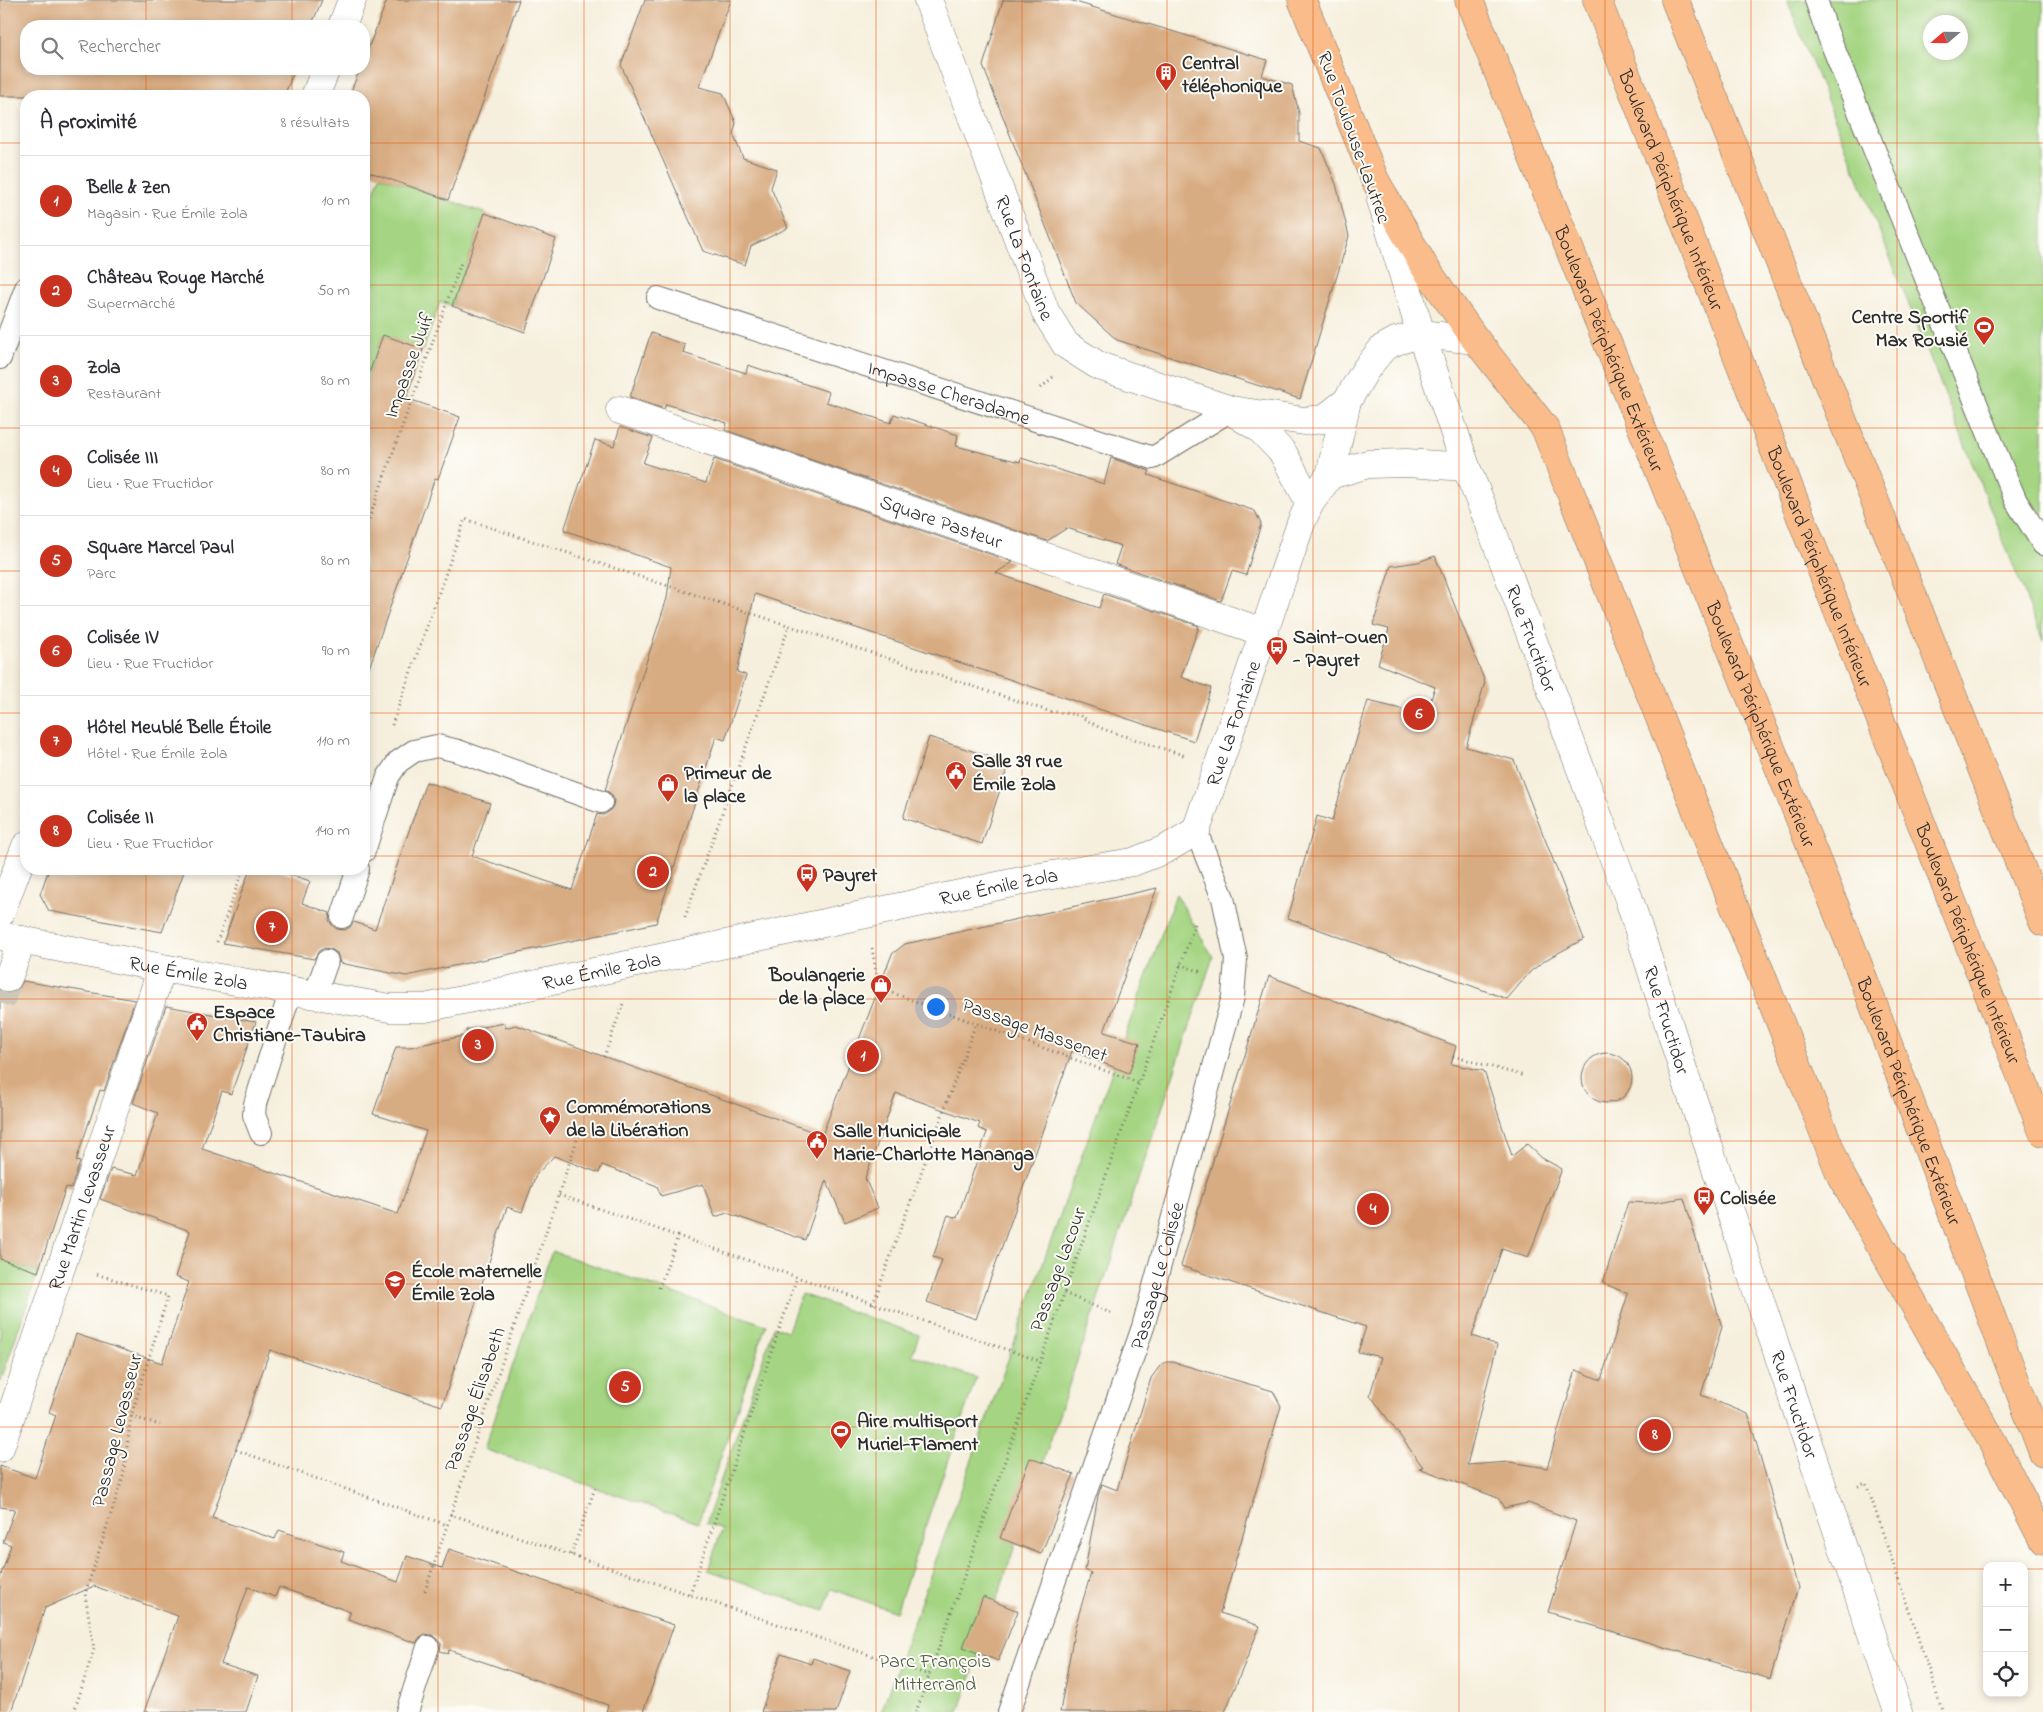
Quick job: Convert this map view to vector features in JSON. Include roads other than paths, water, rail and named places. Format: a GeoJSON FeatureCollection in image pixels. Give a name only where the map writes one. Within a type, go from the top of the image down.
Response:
{"type":"FeatureCollection","features":[{"type":"Feature","properties":{"kind":"main road","name":"Rue Toulouse-Lautrec"},"geometry":{"type":"LineString","coordinates":[[1302,0],[1375,180]]}},
{"type":"Feature","properties":{"kind":"main road","name":"Boulevard Périphérique Extérieur"},"geometry":{"type":"LineString","coordinates":[[1469,0],[1851,946],[2043,1454]]}},
{"type":"Feature","properties":{"kind":"main road","name":"Boulevard Périphérique Intérieur"},"geometry":{"type":"LineString","coordinates":[[1597,0],[2043,1132]]}},
{"type":"Feature","properties":{"kind":"main road"},"geometry":{"type":"LineString","coordinates":[[1675,0],[2043,922]]}},
{"type":"Feature","properties":{"kind":"main road"},"geometry":{"type":"LineString","coordinates":[[1375,180],[1424,266],[1476,340],[1545,428],[1841,1176],[1992,1441],[2043,1540]]}},
{"type":"Feature","properties":{"kind":"street"},"geometry":{"type":"LineString","coordinates":[[344,20],[352,0]]}},
{"type":"Feature","properties":{"kind":"street","name":"Rue La Fontaine"},"geometry":{"type":"LineString","coordinates":[[928,0],[1046,313],[1066,345],[1099,366],[1231,410],[1304,421],[1324,419],[1347,401]]}},
{"type":"Feature","properties":{"kind":"street"},"geometry":{"type":"LineString","coordinates":[[317,90],[324,75]]}},
{"type":"Feature","properties":{"kind":"street","name":"Rue Toulouse-Lautrec"},"geometry":{"type":"LineString","coordinates":[[1375,180],[1421,334]]}},
{"type":"Feature","properties":{"kind":"street","name":"Rue La Fontaine"},"geometry":{"type":"LineString","coordinates":[[1196,831],[1289,555],[1310,503],[1330,475],[1347,401],[1366,369],[1383,348],[1396,341],[1421,334],[1476,340]]}},
{"type":"Feature","properties":{"kind":"street","name":"Rue Fructidor"},"geometry":{"type":"LineString","coordinates":[[1421,334],[1466,467],[1490,525],[1586,788],[1629,899],[1687,1082],[1898,1712]]}},
{"type":"Feature","properties":{"kind":"street","name":"Square Pasteur"},"geometry":{"type":"LineString","coordinates":[[620,410],[1263,632]]}},
{"type":"Feature","properties":{"kind":"street","name":"Rue La Fontaine"},"geometry":{"type":"LineString","coordinates":[[1231,410],[1260,429],[1283,453],[1310,503]]}},
{"type":"Feature","properties":{"kind":"street"},"geometry":{"type":"LineString","coordinates":[[1330,475],[1368,464],[1407,463],[1466,467]]}},
{"type":"Feature","properties":{"kind":"street","name":"Rue Émile Zola"},"geometry":{"type":"LineString","coordinates":[[11,938],[205,976],[390,1008],[425,1008],[1040,877],[1133,862],[1166,849],[1196,831]]}},
{"type":"Feature","properties":{"kind":"street"},"geometry":{"type":"LineString","coordinates":[[0,914],[20,862]]}},
{"type":"Feature","properties":{"kind":"street"},"geometry":{"type":"LineString","coordinates":[[8,978],[11,938]]}},
{"type":"Feature","properties":{"kind":"street","name":"Rue Martin Levasseur"},"geometry":{"type":"LineString","coordinates":[[0,1448],[162,968]]}},
{"type":"Feature","properties":{"kind":"lane"},"geometry":{"type":"LineString","coordinates":[[1816,0],[1827,32],[2007,480],[2016,501],[2043,544]]}},
{"type":"Feature","properties":{"kind":"lane","name":"Impasse Cheradame"},"geometry":{"type":"LineString","coordinates":[[658,298],[1153,458],[1231,410]]}},
{"type":"Feature","properties":{"kind":"lane"},"geometry":{"type":"LineString","coordinates":[[0,358],[20,304]]}},
{"type":"Feature","properties":{"kind":"lane"},"geometry":{"type":"LineString","coordinates":[[370,832],[388,777],[398,762],[414,751],[437,746],[458,751],[601,802]]}},
{"type":"Feature","properties":{"kind":"lane","name":"Passage Le Colisée"},"geometry":{"type":"LineString","coordinates":[[1009,1712],[1143,1327],[1234,998],[1236,959],[1223,898],[1196,831]]}},
{"type":"Feature","properties":{"kind":"lane"},"geometry":{"type":"LineString","coordinates":[[342,917],[356,875]]}},
{"type":"Feature","properties":{"kind":"lane"},"geometry":{"type":"LineString","coordinates":[[261,1133],[254,1114],[255,1104],[303,993],[327,961]]}},
{"type":"Feature","properties":{"kind":"lane"},"geometry":{"type":"LineString","coordinates":[[407,1712],[428,1647]]}},
{"type":"Feature","properties":{"kind":"tunnel"},"geometry":{"type":"LineString","coordinates":[[0,1003],[8,978]]}},
{"type":"Feature","properties":{"kind":"place","name":"Central téléphonique"},"geometry":{"type":"Point","coordinates":[1166,92]}},
{"type":"Feature","properties":{"kind":"place","name":"Centre Sportif Max Rousié"},"geometry":{"type":"Point","coordinates":[1984,346]}},
{"type":"Feature","properties":{"kind":"place","name":"Saint-Ouen - Payret"},"geometry":{"type":"Point","coordinates":[1277,666]}},
{"type":"Feature","properties":{"kind":"place","name":"Colisée IV"},"geometry":{"type":"Point","coordinates":[1419,714]}},
{"type":"Feature","properties":{"kind":"place","name":"Salle 39 rue Émile Zola"},"geometry":{"type":"Point","coordinates":[956,791]}},
{"type":"Feature","properties":{"kind":"place","name":"Primeur de la place"},"geometry":{"type":"Point","coordinates":[668,803]}},
{"type":"Feature","properties":{"kind":"place","name":"Château Rouge Marché"},"geometry":{"type":"Point","coordinates":[653,872]}},
{"type":"Feature","properties":{"kind":"place","name":"Payret"},"geometry":{"type":"Point","coordinates":[807,893]}},
{"type":"Feature","properties":{"kind":"place","name":"Hôtel Meublé Belle Étoile"},"geometry":{"type":"Point","coordinates":[272,927]}},
{"type":"Feature","properties":{"kind":"place","name":"Boulangerie de la place"},"geometry":{"type":"Point","coordinates":[881,1004]}},
{"type":"Feature","properties":{"kind":"place","name":"Espace Christiane-Taubira"},"geometry":{"type":"Point","coordinates":[197,1042]}},
{"type":"Feature","properties":{"kind":"place","name":"Zola"},"geometry":{"type":"Point","coordinates":[478,1045]}},
{"type":"Feature","properties":{"kind":"place","name":"Belle & Zen"},"geometry":{"type":"Point","coordinates":[863,1056]}},
{"type":"Feature","properties":{"kind":"place","name":"Commémorations de la Libération"},"geometry":{"type":"Point","coordinates":[550,1136]}},
{"type":"Feature","properties":{"kind":"place","name":"Salle Municipale Marie-Charlotte Mananga"},"geometry":{"type":"Point","coordinates":[817,1160]}},
{"type":"Feature","properties":{"kind":"place","name":"Colisée III"},"geometry":{"type":"Point","coordinates":[1373,1209]}},
{"type":"Feature","properties":{"kind":"place","name":"Colisée"},"geometry":{"type":"Point","coordinates":[1704,1216]}},
{"type":"Feature","properties":{"kind":"place","name":"École maternelle Émile Zola"},"geometry":{"type":"Point","coordinates":[395,1300]}},
{"type":"Feature","properties":{"kind":"place","name":"Square Marcel Paul"},"geometry":{"type":"Point","coordinates":[625,1387]}},
{"type":"Feature","properties":{"kind":"place","name":"Colisée II"},"geometry":{"type":"Point","coordinates":[1655,1435]}},
{"type":"Feature","properties":{"kind":"place","name":"Aire multisport Muriel-Flament"},"geometry":{"type":"Point","coordinates":[841,1450]}},
{"type":"Feature","properties":{"kind":"park label","name":"Parc François Mitterrand"},"geometry":{"type":"Point","coordinates":[935,1672]}}]}
